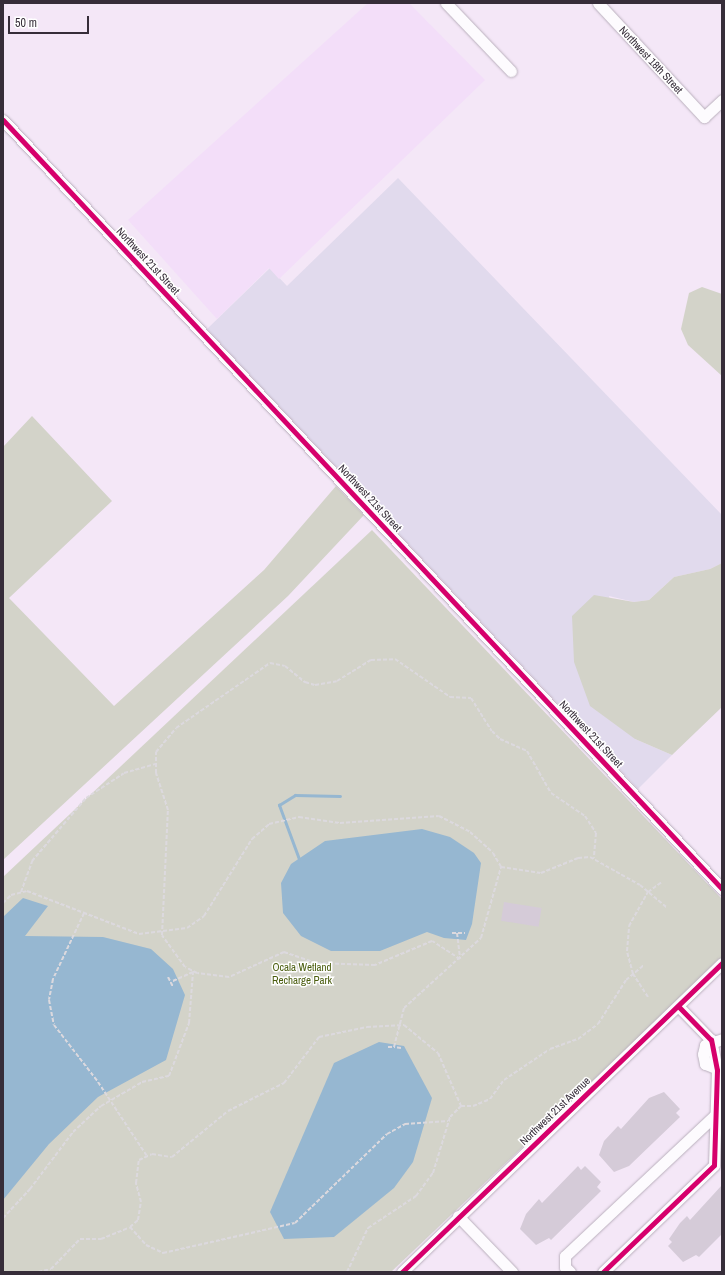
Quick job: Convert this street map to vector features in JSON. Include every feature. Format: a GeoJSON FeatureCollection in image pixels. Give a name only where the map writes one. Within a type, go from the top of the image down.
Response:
{"type":"FeatureCollection","features":[{"type":"Feature","properties":{"kind":"street"},"geometry":{"type":"LineString","coordinates":[[446,3],[511,71]]}},
{"type":"Feature","properties":{"kind":"street","name":"Northwest 18th Street"},"geometry":{"type":"LineString","coordinates":[[598,3],[704,117],[722,100]]}},
{"type":"Feature","properties":{"kind":"street","name":"Northwest 21st Street"},"geometry":{"type":"LineString","coordinates":[[3,120],[722,889]]}},
{"type":"Feature","properties":{"kind":"street","name":"Northwest 21st Avenue"},"geometry":{"type":"LineString","coordinates":[[402,1272],[458,1216],[722,963]]}},
{"type":"Feature","properties":{"kind":"street"},"geometry":{"type":"LineString","coordinates":[[602,1272],[714,1165],[719,1070],[717,1039],[678,1006]]}},
{"type":"Feature","properties":{"kind":"street"},"geometry":{"type":"LineString","coordinates":[[570,1272],[565,1267],[565,1256],[716,1114]]}},
{"type":"Feature","properties":{"kind":"street"},"geometry":{"type":"LineString","coordinates":[[458,1216],[512,1272]]}},
{"type":"Feature","properties":{"kind":"path"},"geometry":{"type":"LineString","coordinates":[[3,1218],[30,1188],[73,1132],[111,1100],[142,1082],[169,1076],[189,1023],[193,972],[170,949],[162,931],[168,810],[156,764],[156,752],[176,728],[270,663],[285,666],[305,682],[315,685],[337,681],[371,660],[395,659],[450,697],[471,698],[492,731],[500,739],[527,751],[551,793],[585,816],[596,833],[594,858]]}},
{"type":"Feature","properties":{"kind":"path"},"geometry":{"type":"LineString","coordinates":[[21,892],[32,861],[86,798],[124,773],[156,764]]}},
{"type":"Feature","properties":{"kind":"path"},"geometry":{"type":"LineString","coordinates":[[3,903],[21,892],[27,891],[139,934],[187,928],[204,916],[252,839],[269,824],[299,817],[340,823],[439,816],[470,832],[493,853],[501,867],[489,922],[481,938],[460,959],[404,1008],[394,1047]]}},
{"type":"Feature","properties":{"kind":"path"},"geometry":{"type":"LineString","coordinates":[[501,867],[541,873],[578,858],[594,858],[648,892],[667,908]]}},
{"type":"Feature","properties":{"kind":"path"},"geometry":{"type":"LineString","coordinates":[[648,997],[633,974],[627,951],[629,926],[648,892],[662,882]]}},
{"type":"Feature","properties":{"kind":"path"},"geometry":{"type":"LineString","coordinates":[[84,913],[67,943],[49,1000],[54,1025],[111,1100],[147,1156]]}},
{"type":"Feature","properties":{"kind":"path"},"geometry":{"type":"LineString","coordinates":[[452,933],[465,933]]}},
{"type":"Feature","properties":{"kind":"path"},"geometry":{"type":"LineString","coordinates":[[457,933],[460,959]]}},
{"type":"Feature","properties":{"kind":"path"},"geometry":{"type":"LineString","coordinates":[[171,982],[193,972],[229,977],[284,952],[316,963],[375,965],[432,941],[460,959]]}},
{"type":"Feature","properties":{"kind":"path"},"geometry":{"type":"LineString","coordinates":[[461,1106],[473,1106],[490,1099],[504,1080],[598,1024],[633,974],[644,965]]}},
{"type":"Feature","properties":{"kind":"path"},"geometry":{"type":"LineString","coordinates":[[168,977],[173,987]]}},
{"type":"Feature","properties":{"kind":"path"},"geometry":{"type":"LineString","coordinates":[[38,1272],[51,1269],[80,1239],[101,1239],[130,1227],[138,1220],[141,1202],[136,1183],[139,1160],[152,1154],[172,1157],[228,1111],[284,1083],[319,1037],[404,1025],[438,1053],[461,1106]]}},
{"type":"Feature","properties":{"kind":"path"},"geometry":{"type":"LineString","coordinates":[[388,1047],[401,1048]]}},
{"type":"Feature","properties":{"kind":"path"},"geometry":{"type":"LineString","coordinates":[[347,1272],[368,1228],[416,1196],[434,1173],[448,1122],[461,1106]]}},
{"type":"Feature","properties":{"kind":"path"},"geometry":{"type":"LineString","coordinates":[[130,1227],[146,1244],[163,1253],[295,1223],[387,1134],[406,1124],[448,1122]]}},
{"type":"Feature","properties":{"kind":"shaded area"},"geometry":{"type":"Polygon","coordinates":[[[368,3],[409,3],[485,80],[279,279],[269,268],[217,319],[128,220],[368,3]]]}},
{"type":"Feature","properties":{"kind":"shaded area"},"geometry":{"type":"Polygon","coordinates":[[[398,178],[722,515],[722,563],[710,569],[674,577],[649,600],[634,602],[609,596],[635,739],[672,755],[638,789],[207,329],[270,268],[287,286],[398,178]]]}},
{"type":"Feature","properties":{"kind":"green space"},"geometry":{"type":"Polygon","coordinates":[[[702,287],[722,294],[722,376],[688,345],[681,329],[689,293],[702,287]]]}},
{"type":"Feature","properties":{"kind":"green space"},"geometry":{"type":"Polygon","coordinates":[[[32,416],[112,501],[9,598],[114,706],[264,570],[336,486],[364,515],[288,596],[3,860],[3,447],[32,416]]]}},
{"type":"Feature","properties":{"kind":"green space","name":"Ocala Wetland Recharge Park"},"geometry":{"type":"Polygon","coordinates":[[[372,530],[722,899],[722,958],[391,1272],[3,1272],[3,877],[372,530]]]}},
{"type":"Feature","properties":{"kind":"green space"},"geometry":{"type":"Polygon","coordinates":[[[722,563],[722,707],[672,755],[635,739],[590,706],[574,662],[572,616],[594,595],[634,602],[649,600],[674,577],[710,569],[722,563]]]}},
{"type":"Feature","properties":{"kind":"water"},"geometry":{"type":"Polygon","coordinates":[[[422,829],[450,837],[474,853],[481,863],[472,924],[466,940],[444,938],[427,932],[380,951],[331,951],[301,936],[283,913],[281,883],[291,864],[325,841],[422,829]]]}},
{"type":"Feature","properties":{"kind":"water"},"geometry":{"type":"Polygon","coordinates":[[[23,898],[48,906],[25,936],[103,937],[151,949],[173,969],[185,995],[166,1060],[98,1097],[49,1144],[3,1200],[3,917],[23,898]]]}},
{"type":"Feature","properties":{"kind":"water"},"geometry":{"type":"Polygon","coordinates":[[[379,1042],[404,1046],[432,1098],[413,1162],[394,1188],[334,1237],[284,1239],[270,1212],[334,1063],[379,1042]]]}},
{"type":"Feature","properties":{"kind":"building"},"geometry":{"type":"Polygon","coordinates":[[[504,902],[542,908],[539,927],[501,921],[504,902]]]}},
{"type":"Feature","properties":{"kind":"building"},"geometry":{"type":"Polygon","coordinates":[[[664,1092],[680,1109],[676,1113],[680,1117],[629,1166],[614,1172],[599,1155],[604,1141],[618,1126],[621,1129],[649,1098],[664,1092]]]}},
{"type":"Feature","properties":{"kind":"building"},"geometry":{"type":"Polygon","coordinates":[[[578,1166],[581,1170],[585,1166],[601,1182],[597,1187],[601,1191],[551,1240],[549,1238],[536,1245],[520,1229],[526,1214],[539,1199],[542,1203],[578,1166]]]}},
{"type":"Feature","properties":{"kind":"building"},"geometry":{"type":"Polygon","coordinates":[[[722,1185],[722,1234],[699,1257],[696,1255],[683,1262],[668,1246],[672,1242],[669,1239],[680,1223],[687,1216],[690,1220],[722,1185]]]}},
{"type":"Feature","properties":{"kind":"waterway"},"geometry":{"type":"LineString","coordinates":[[299,859],[279,805],[295,795],[340,796]]}},
{"type":"Feature","properties":{"kind":"cycle path"},"geometry":{"type":"LineString","coordinates":[[3,120],[722,889]]}},
{"type":"Feature","properties":{"kind":"cycle path"},"geometry":{"type":"LineString","coordinates":[[402,1272],[722,963]]}},
{"type":"Feature","properties":{"kind":"cycle path"},"geometry":{"type":"LineString","coordinates":[[603,1272],[714,1165],[717,1070],[711,1040],[678,1006]]}}]}
